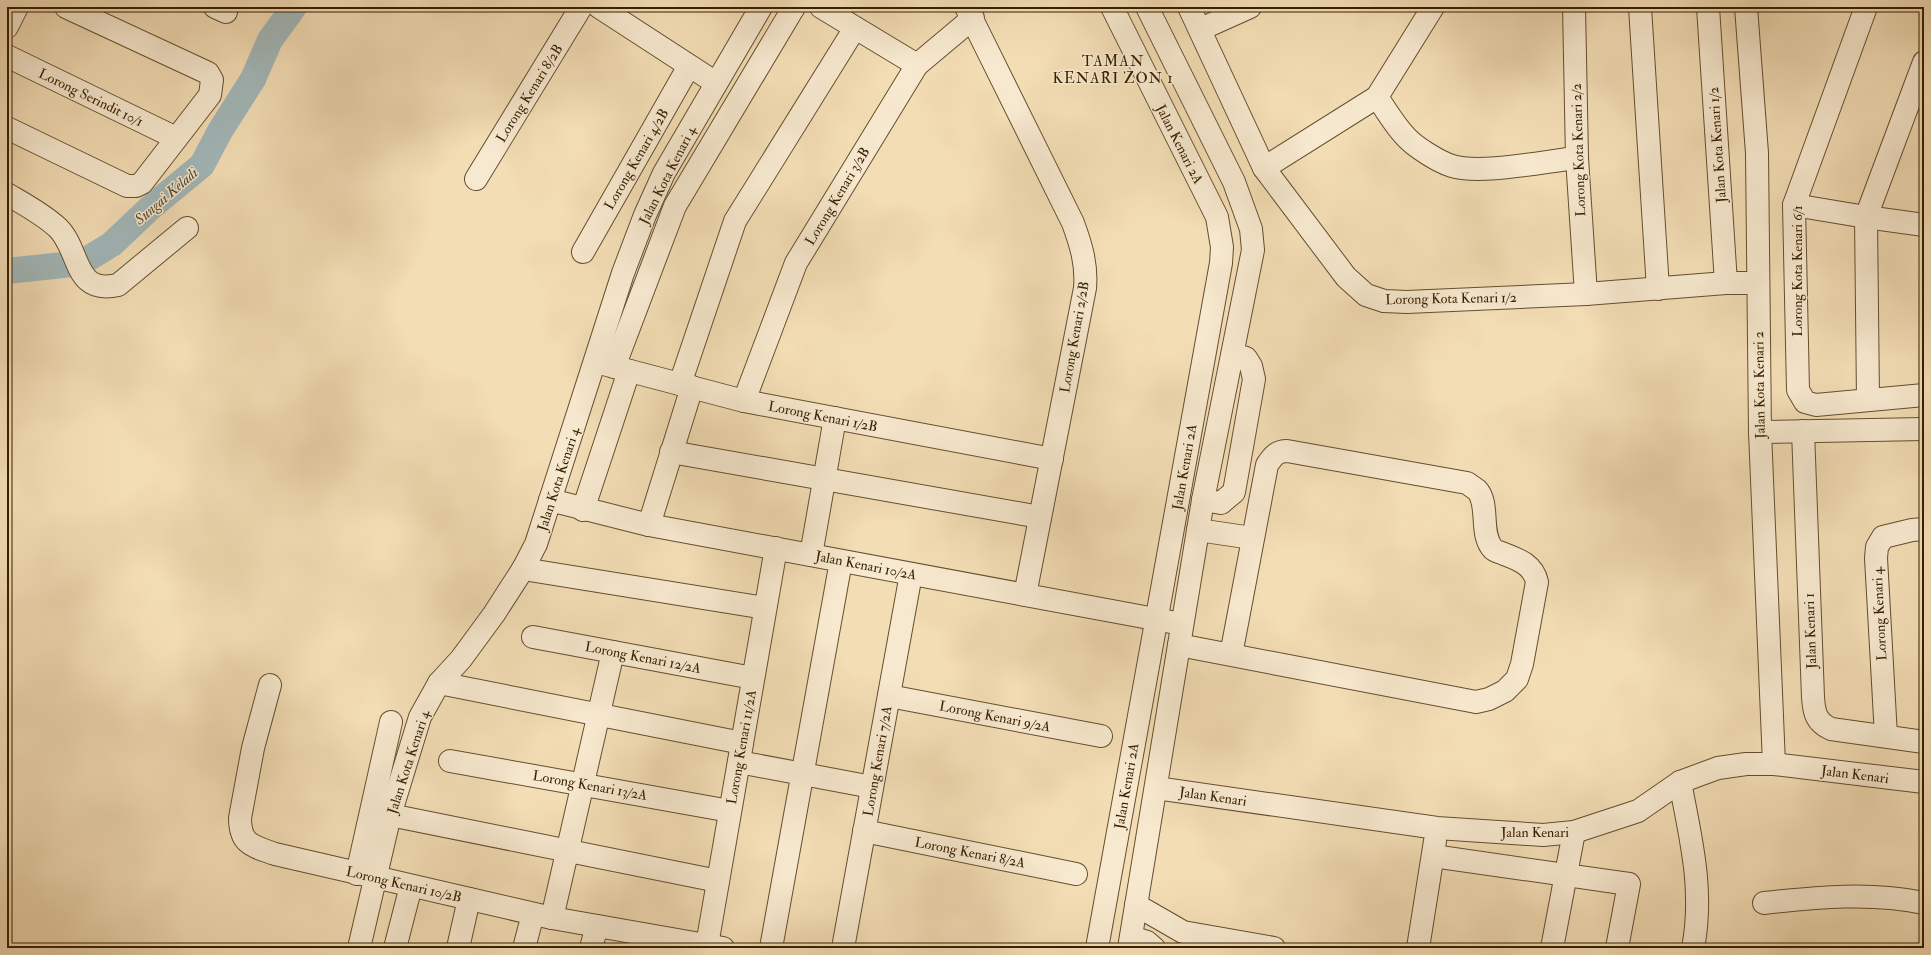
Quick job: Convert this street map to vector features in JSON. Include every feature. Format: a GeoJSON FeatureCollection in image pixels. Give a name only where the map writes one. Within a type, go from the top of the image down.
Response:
{"type":"FeatureCollection","features":[{"type":"Feature","properties":{"kind":"street"},"geometry":{"type":"LineString","coordinates":[[7,27],[17,7]]}},
{"type":"Feature","properties":{"kind":"street"},"geometry":{"type":"LineString","coordinates":[[7,128],[126,186],[132,187],[142,183],[210,95],[212,80],[208,73],[66,7]]}},
{"type":"Feature","properties":{"kind":"street","name":"Lorong Kenari 8/2B"},"geometry":{"type":"LineString","coordinates":[[476,179],[581,7]]}},
{"type":"Feature","properties":{"kind":"street"},"geometry":{"type":"LineString","coordinates":[[599,7],[716,83]]}},
{"type":"Feature","properties":{"kind":"street","name":"Jalan Kota Kenari 4"},"geometry":{"type":"LineString","coordinates":[[359,948],[366,876],[390,815],[420,717],[439,682],[461,659],[486,625],[523,569],[536,544],[550,500],[613,367],[623,273],[644,215],[664,174],[761,7]]}},
{"type":"Feature","properties":{"kind":"street"},"geometry":{"type":"LineString","coordinates":[[583,510],[613,367],[675,206],[794,7]]}},
{"type":"Feature","properties":{"kind":"street"},"geometry":{"type":"LineString","coordinates":[[820,7],[917,66]]}},
{"type":"Feature","properties":{"kind":"street","name":"Jalan Kenari 2A"},"geometry":{"type":"LineString","coordinates":[[1097,948],[1221,263],[1222,247],[1217,217],[1138,62],[1112,7]]}},
{"type":"Feature","properties":{"kind":"street","name":"Jalan Kenari 2A"},"geometry":{"type":"LineString","coordinates":[[1130,942],[1203,500],[1253,250],[1251,229],[1234,182],[1147,7]]}},
{"type":"Feature","properties":{"kind":"street","name":"Lorong Kota Kenari 1/2"},"geometry":{"type":"LineString","coordinates":[[1190,7],[1264,168],[1346,277],[1366,295],[1384,301],[1407,302],[1586,294],[1726,283],[1758,283]]}},
{"type":"Feature","properties":{"kind":"street"},"geometry":{"type":"LineString","coordinates":[[1201,30],[1250,7]]}},
{"type":"Feature","properties":{"kind":"street"},"geometry":{"type":"LineString","coordinates":[[1264,168],[1377,97],[1402,60],[1433,7]]}},
{"type":"Feature","properties":{"kind":"street","name":"Lorong Kota Kenari 2/2"},"geometry":{"type":"LineString","coordinates":[[1574,7],[1577,158],[1586,294]]}},
{"type":"Feature","properties":{"kind":"street"},"geometry":{"type":"LineString","coordinates":[[1640,7],[1658,289]]}},
{"type":"Feature","properties":{"kind":"street","name":"Jalan Kota Kenari 1/2"},"geometry":{"type":"LineString","coordinates":[[1708,7],[1726,283]]}},
{"type":"Feature","properties":{"kind":"street","name":"Jalan Kota Kenari 2"},"geometry":{"type":"LineString","coordinates":[[1746,7],[1757,153],[1760,432],[1774,764]]}},
{"type":"Feature","properties":{"kind":"street","name":"Lorong Kota Kenari 6/1"},"geometry":{"type":"LineString","coordinates":[[1866,7],[1794,205],[1798,390],[1805,402],[1816,405],[1924,395]]}},
{"type":"Feature","properties":{"kind":"street","name":"Lorong Kenari 3/2B"},"geometry":{"type":"LineString","coordinates":[[744,401],[796,263],[917,66],[969,13]]}},
{"type":"Feature","properties":{"kind":"street","name":"Lorong Kenari 2/2B"},"geometry":{"type":"LineString","coordinates":[[969,13],[1073,223],[1083,250],[1086,274],[1085,288],[1025,595]]}},
{"type":"Feature","properties":{"kind":"street"},"geometry":{"type":"LineString","coordinates":[[649,524],[671,452],[686,386],[735,221],[855,28]]}},
{"type":"Feature","properties":{"kind":"street"},"geometry":{"type":"LineString","coordinates":[[1138,62],[1167,48]]}},
{"type":"Feature","properties":{"kind":"street","name":"Lorong Serindit 10/1"},"geometry":{"type":"LineString","coordinates":[[7,56],[176,138]]}},
{"type":"Feature","properties":{"kind":"street"},"geometry":{"type":"LineString","coordinates":[[1868,400],[1866,217],[1924,62]]}},
{"type":"Feature","properties":{"kind":"street","name":"Lorong Kenari 4/2B"},"geometry":{"type":"LineString","coordinates":[[583,252],[689,66]]}},
{"type":"Feature","properties":{"kind":"street"},"geometry":{"type":"LineString","coordinates":[[1377,97],[1406,137],[1432,156],[1452,166],[1468,169],[1491,168],[1577,158]]}},
{"type":"Feature","properties":{"kind":"street"},"geometry":{"type":"LineString","coordinates":[[7,194],[32,209],[59,229],[72,250],[82,274],[93,284],[104,288],[118,285],[188,228]]}},
{"type":"Feature","properties":{"kind":"street"},"geometry":{"type":"LineString","coordinates":[[1794,205],[1866,217],[1924,224]]}},
{"type":"Feature","properties":{"kind":"street","name":"Lorong Kenari 1/2B"},"geometry":{"type":"LineString","coordinates":[[613,367],[744,401],[1052,459]]}},
{"type":"Feature","properties":{"kind":"street"},"geometry":{"type":"LineString","coordinates":[[812,555],[835,418]]}},
{"type":"Feature","properties":{"kind":"street"},"geometry":{"type":"LineString","coordinates":[[1760,432],[1924,429]]}},
{"type":"Feature","properties":{"kind":"street","name":"Jalan Kenari 1"},"geometry":{"type":"LineString","coordinates":[[1803,431],[1814,708],[1822,725],[1831,729],[1924,742]]}},
{"type":"Feature","properties":{"kind":"street","name":"Jalan Kenari 10/2A"},"geometry":{"type":"LineString","coordinates":[[550,500],[583,510],[649,524],[1156,620],[1181,635],[1231,655],[1476,702],[1489,699],[1505,691],[1517,679],[1522,664],[1537,582],[1534,571],[1521,561],[1494,550],[1489,543],[1485,528],[1481,497],[1477,490],[1467,483],[1288,451],[1280,451],[1273,456],[1267,465],[1231,655]]}},
{"type":"Feature","properties":{"kind":"street"},"geometry":{"type":"LineString","coordinates":[[671,452],[1040,517]]}},
{"type":"Feature","properties":{"kind":"street","name":"Lorong Kenari 4"},"geometry":{"type":"LineString","coordinates":[[1886,736],[1876,547],[1882,537],[1912,530],[1924,529]]}},
{"type":"Feature","properties":{"kind":"street"},"geometry":{"type":"LineString","coordinates":[[1198,530],[1252,538]]}},
{"type":"Feature","properties":{"kind":"street","name":"Lorong Kenari 11/2A"},"geometry":{"type":"LineString","coordinates":[[715,947],[718,881],[776,548]]}},
{"type":"Feature","properties":{"kind":"street"},"geometry":{"type":"LineString","coordinates":[[771,948],[801,774],[841,561]]}},
{"type":"Feature","properties":{"kind":"street"},"geometry":{"type":"LineString","coordinates":[[523,569],[766,608]]}},
{"type":"Feature","properties":{"kind":"street","name":"Lorong Kenari 7/2A"},"geometry":{"type":"LineString","coordinates":[[843,948],[911,574]]}},
{"type":"Feature","properties":{"kind":"street","name":"Lorong Kenari 12/2A"},"geometry":{"type":"LineString","coordinates":[[533,636],[753,678]]}},
{"type":"Feature","properties":{"kind":"street"},"geometry":{"type":"LineString","coordinates":[[524,948],[543,916],[568,851],[613,652]]}},
{"type":"Feature","properties":{"kind":"street"},"geometry":{"type":"LineString","coordinates":[[439,682],[599,714],[740,752],[801,774],[872,787]]}},
{"type":"Feature","properties":{"kind":"street","name":"Lorong Kenari 10/2B"},"geometry":{"type":"LineString","coordinates":[[270,685],[253,748],[240,818],[240,830],[243,839],[255,847],[275,854],[366,876],[543,916],[715,947]]}},
{"type":"Feature","properties":{"kind":"street","name":"Lorong Kenari 9/2A"},"geometry":{"type":"LineString","coordinates":[[889,696],[1100,736]]}},
{"type":"Feature","properties":{"kind":"street"},"geometry":{"type":"LineString","coordinates":[[366,876],[391,722]]}},
{"type":"Feature","properties":{"kind":"street","name":"Lorong Kenari 13/2A"},"geometry":{"type":"LineString","coordinates":[[450,761],[584,783],[730,811]]}},
{"type":"Feature","properties":{"kind":"street","name":"Jalan Kenari"},"geometry":{"type":"LineString","coordinates":[[1156,788],[1437,828],[1544,834],[1574,832],[1638,811],[1680,782],[1718,768],[1746,764],[1774,764],[1924,782]]}},
{"type":"Feature","properties":{"kind":"street"},"geometry":{"type":"LineString","coordinates":[[1680,782],[1695,866],[1698,899],[1697,924],[1693,948]]}},
{"type":"Feature","properties":{"kind":"street"},"geometry":{"type":"LineString","coordinates":[[390,815],[718,881]]}},
{"type":"Feature","properties":{"kind":"street"},"geometry":{"type":"LineString","coordinates":[[1418,948],[1437,828]]}},
{"type":"Feature","properties":{"kind":"street","name":"Lorong Kenari 8/2A"},"geometry":{"type":"LineString","coordinates":[[864,831],[1076,874]]}},
{"type":"Feature","properties":{"kind":"street"},"geometry":{"type":"LineString","coordinates":[[1552,948],[1574,832]]}},
{"type":"Feature","properties":{"kind":"street"},"geometry":{"type":"LineString","coordinates":[[1433,856],[1628,884],[1618,948]]}},
{"type":"Feature","properties":{"kind":"street"},"geometry":{"type":"LineString","coordinates":[[395,948],[411,886]]}},
{"type":"Feature","properties":{"kind":"street"},"geometry":{"type":"LineString","coordinates":[[1764,903],[1819,897],[1872,896],[1924,903]]}},
{"type":"Feature","properties":{"kind":"street"},"geometry":{"type":"LineString","coordinates":[[458,948],[469,899]]}},
{"type":"Feature","properties":{"kind":"street"},"geometry":{"type":"LineString","coordinates":[[1136,905],[1182,940],[1274,948]]}},
{"type":"Feature","properties":{"kind":"street"},"geometry":{"type":"LineString","coordinates":[[592,948],[597,926]]}},
{"type":"Feature","properties":{"kind":"street"},"geometry":{"type":"LineString","coordinates":[[1130,942],[1146,942],[1154,948]]}},
{"type":"Feature","properties":{"kind":"waterway","name":"Sungai Keladi"},"geometry":{"type":"LineString","coordinates":[[7,271],[81,263],[112,244],[150,208],[202,165],[220,131],[253,79],[270,40],[294,7]]}},
{"type":"Feature","properties":{"kind":"district","name":"TAMAN KENARI ZON 1"},"geometry":{"type":"Point","coordinates":[1113,70]}}]}
